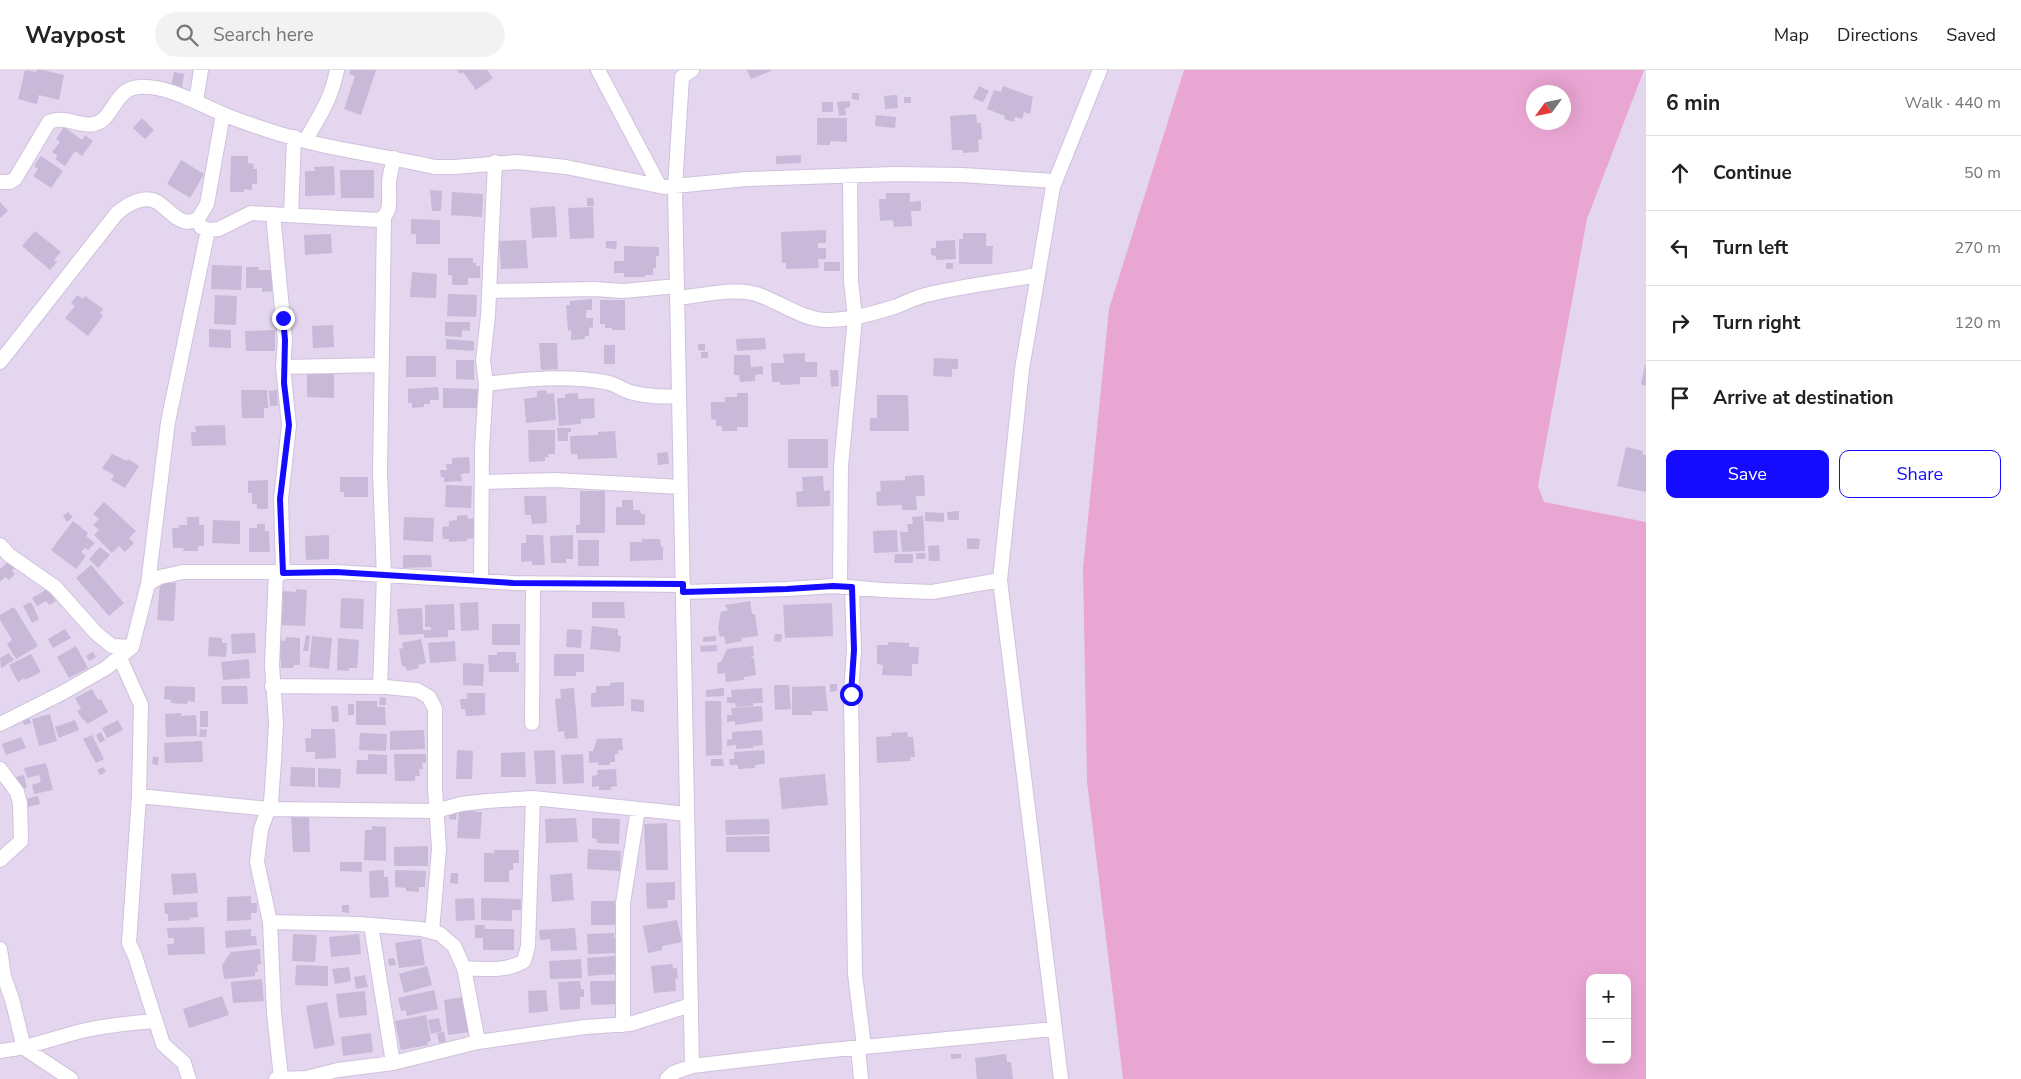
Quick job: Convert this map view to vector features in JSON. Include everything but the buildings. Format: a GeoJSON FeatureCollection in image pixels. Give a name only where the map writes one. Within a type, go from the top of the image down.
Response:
{"type":"FeatureCollection","features":[{"type":"Feature","properties":{"kind":"street"},"geometry":{"type":"LineString","coordinates":[[196,101],[201,70]]}},
{"type":"Feature","properties":{"kind":"street"},"geometry":{"type":"LineString","coordinates":[[291,215],[299,139],[326,106],[333,90],[337,70]]}},
{"type":"Feature","properties":{"kind":"street"},"geometry":{"type":"LineString","coordinates":[[598,70],[659,185]]}},
{"type":"Feature","properties":{"kind":"street"},"geometry":{"type":"LineString","coordinates":[[692,70],[682,78],[675,187],[692,1066]]}},
{"type":"Feature","properties":{"kind":"street"},"geometry":{"type":"LineString","coordinates":[[1061,1079],[1000,580],[1022,369],[1055,182],[1100,70]]}},
{"type":"Feature","properties":{"kind":"street"},"geometry":{"type":"LineString","coordinates":[[0,182],[10,182],[15,179],[49,122],[56,119],[64,119],[85,124],[95,124],[104,118],[122,94],[130,88],[140,87],[160,90],[196,101],[223,114],[299,139],[435,167],[454,168],[495,162],[517,162],[566,167],[675,187],[699,183],[747,180],[895,174],[962,175],[1055,182]]}},
{"type":"Feature","properties":{"kind":"street"},"geometry":{"type":"LineString","coordinates":[[187,222],[198,219],[207,204],[223,114]]}},
{"type":"Feature","properties":{"kind":"street"},"geometry":{"type":"LineString","coordinates":[[380,687],[384,576],[380,473],[384,218],[389,207],[389,183],[394,158]]}},
{"type":"Feature","properties":{"kind":"street"},"geometry":{"type":"LineString","coordinates":[[481,581],[482,449],[486,384],[483,360],[489,290],[495,162]]}},
{"type":"Feature","properties":{"kind":"street"},"geometry":{"type":"LineString","coordinates":[[850,176],[851,281],[855,318],[841,466],[846,587],[854,650],[851,694],[855,974],[861,1047],[861,1079]]}},
{"type":"Feature","properties":{"kind":"street"},"geometry":{"type":"LineString","coordinates":[[0,362],[116,213],[130,203],[142,200],[159,202],[173,216],[208,230],[219,229],[251,213],[365,221],[384,218]]}},
{"type":"Feature","properties":{"kind":"street"},"geometry":{"type":"LineString","coordinates":[[273,214],[285,340],[283,367],[289,425],[280,499],[279,573],[272,686],[276,722],[271,802],[261,829],[257,862],[270,922],[278,1078],[306,1078],[338,1070],[392,1063],[478,1042],[585,1027],[630,1024],[691,1005]]}},
{"type":"Feature","properties":{"kind":"street"},"geometry":{"type":"LineString","coordinates":[[0,724],[62,693],[120,658],[132,647],[148,584],[168,422],[208,230]]}},
{"type":"Feature","properties":{"kind":"street"},"geometry":{"type":"LineString","coordinates":[[489,290],[594,289],[623,292],[755,293],[785,307],[824,320],[855,318],[895,307],[921,296],[1038,275]]}},
{"type":"Feature","properties":{"kind":"street"},"geometry":{"type":"LineString","coordinates":[[283,367],[382,365]]}},
{"type":"Feature","properties":{"kind":"street"},"geometry":{"type":"LineString","coordinates":[[486,384],[526,379],[566,378],[608,382],[628,392],[650,397],[679,396]]}},
{"type":"Feature","properties":{"kind":"street"},"geometry":{"type":"LineString","coordinates":[[483,482],[555,480],[681,487]]}},
{"type":"Feature","properties":{"kind":"street"},"geometry":{"type":"LineString","coordinates":[[0,545],[9,555],[55,587],[96,633],[112,646],[132,647]]}},
{"type":"Feature","properties":{"kind":"street"},"geometry":{"type":"LineString","coordinates":[[148,584],[160,577],[183,572],[336,572],[533,583],[683,588],[846,587],[932,592],[1000,580]]}},
{"type":"Feature","properties":{"kind":"street"},"geometry":{"type":"LineString","coordinates":[[532,723],[533,583]]}},
{"type":"Feature","properties":{"kind":"street"},"geometry":{"type":"LineString","coordinates":[[120,658],[141,705],[139,796],[129,944],[135,956],[154,1021],[163,1044],[184,1063],[188,1079]]}},
{"type":"Feature","properties":{"kind":"street"},"geometry":{"type":"LineString","coordinates":[[272,686],[380,687],[417,690],[429,697],[435,710],[436,810],[439,849],[432,932]]}},
{"type":"Feature","properties":{"kind":"street"},"geometry":{"type":"LineString","coordinates":[[0,769],[17,792],[20,803],[21,840],[0,860]]}},
{"type":"Feature","properties":{"kind":"street"},"geometry":{"type":"LineString","coordinates":[[139,796],[268,809],[436,810],[461,804],[534,798],[687,814]]}},
{"type":"Feature","properties":{"kind":"street"},"geometry":{"type":"LineString","coordinates":[[464,968],[495,969],[515,967],[524,962],[528,946],[534,798]]}},
{"type":"Feature","properties":{"kind":"street"},"geometry":{"type":"LineString","coordinates":[[623,1025],[624,903],[638,809]]}},
{"type":"Feature","properties":{"kind":"street"},"geometry":{"type":"LineString","coordinates":[[270,922],[371,925],[421,929],[440,934],[454,946],[464,968],[478,1042]]}},
{"type":"Feature","properties":{"kind":"street"},"geometry":{"type":"LineString","coordinates":[[371,925],[392,1063]]}},
{"type":"Feature","properties":{"kind":"street"},"geometry":{"type":"LineString","coordinates":[[0,949],[4,977],[12,999],[24,1048],[71,1079]]}},
{"type":"Feature","properties":{"kind":"street"},"geometry":{"type":"LineString","coordinates":[[0,1050],[24,1048],[85,1030],[118,1024],[154,1021]]}},
{"type":"Feature","properties":{"kind":"street"},"geometry":{"type":"LineString","coordinates":[[667,1079],[672,1073],[692,1066],[861,1047],[1054,1029]]}},
{"type":"Feature","properties":{"kind":"shaded area"},"geometry":{"type":"Polygon","coordinates":[[[0,70],[1646,70],[1646,1079],[0,1079],[0,70]]]}},
{"type":"Feature","properties":{"kind":"shaded area"},"geometry":{"type":"Polygon","coordinates":[[[1184,70],[1644,70],[1587,219],[1538,486],[1544,502],[1646,522],[1646,1079],[1123,1079],[1087,781],[1083,568],[1109,309],[1184,70]]]}},
{"type":"Feature","properties":{"kind":"route"},"geometry":{"type":"LineString","coordinates":[[283,318],[285,340],[283,367],[289,425],[280,499],[283,573],[336,572],[406,578],[513,583],[683,584],[683,592],[833,586],[852,587],[854,650],[851,694]]}}]}
